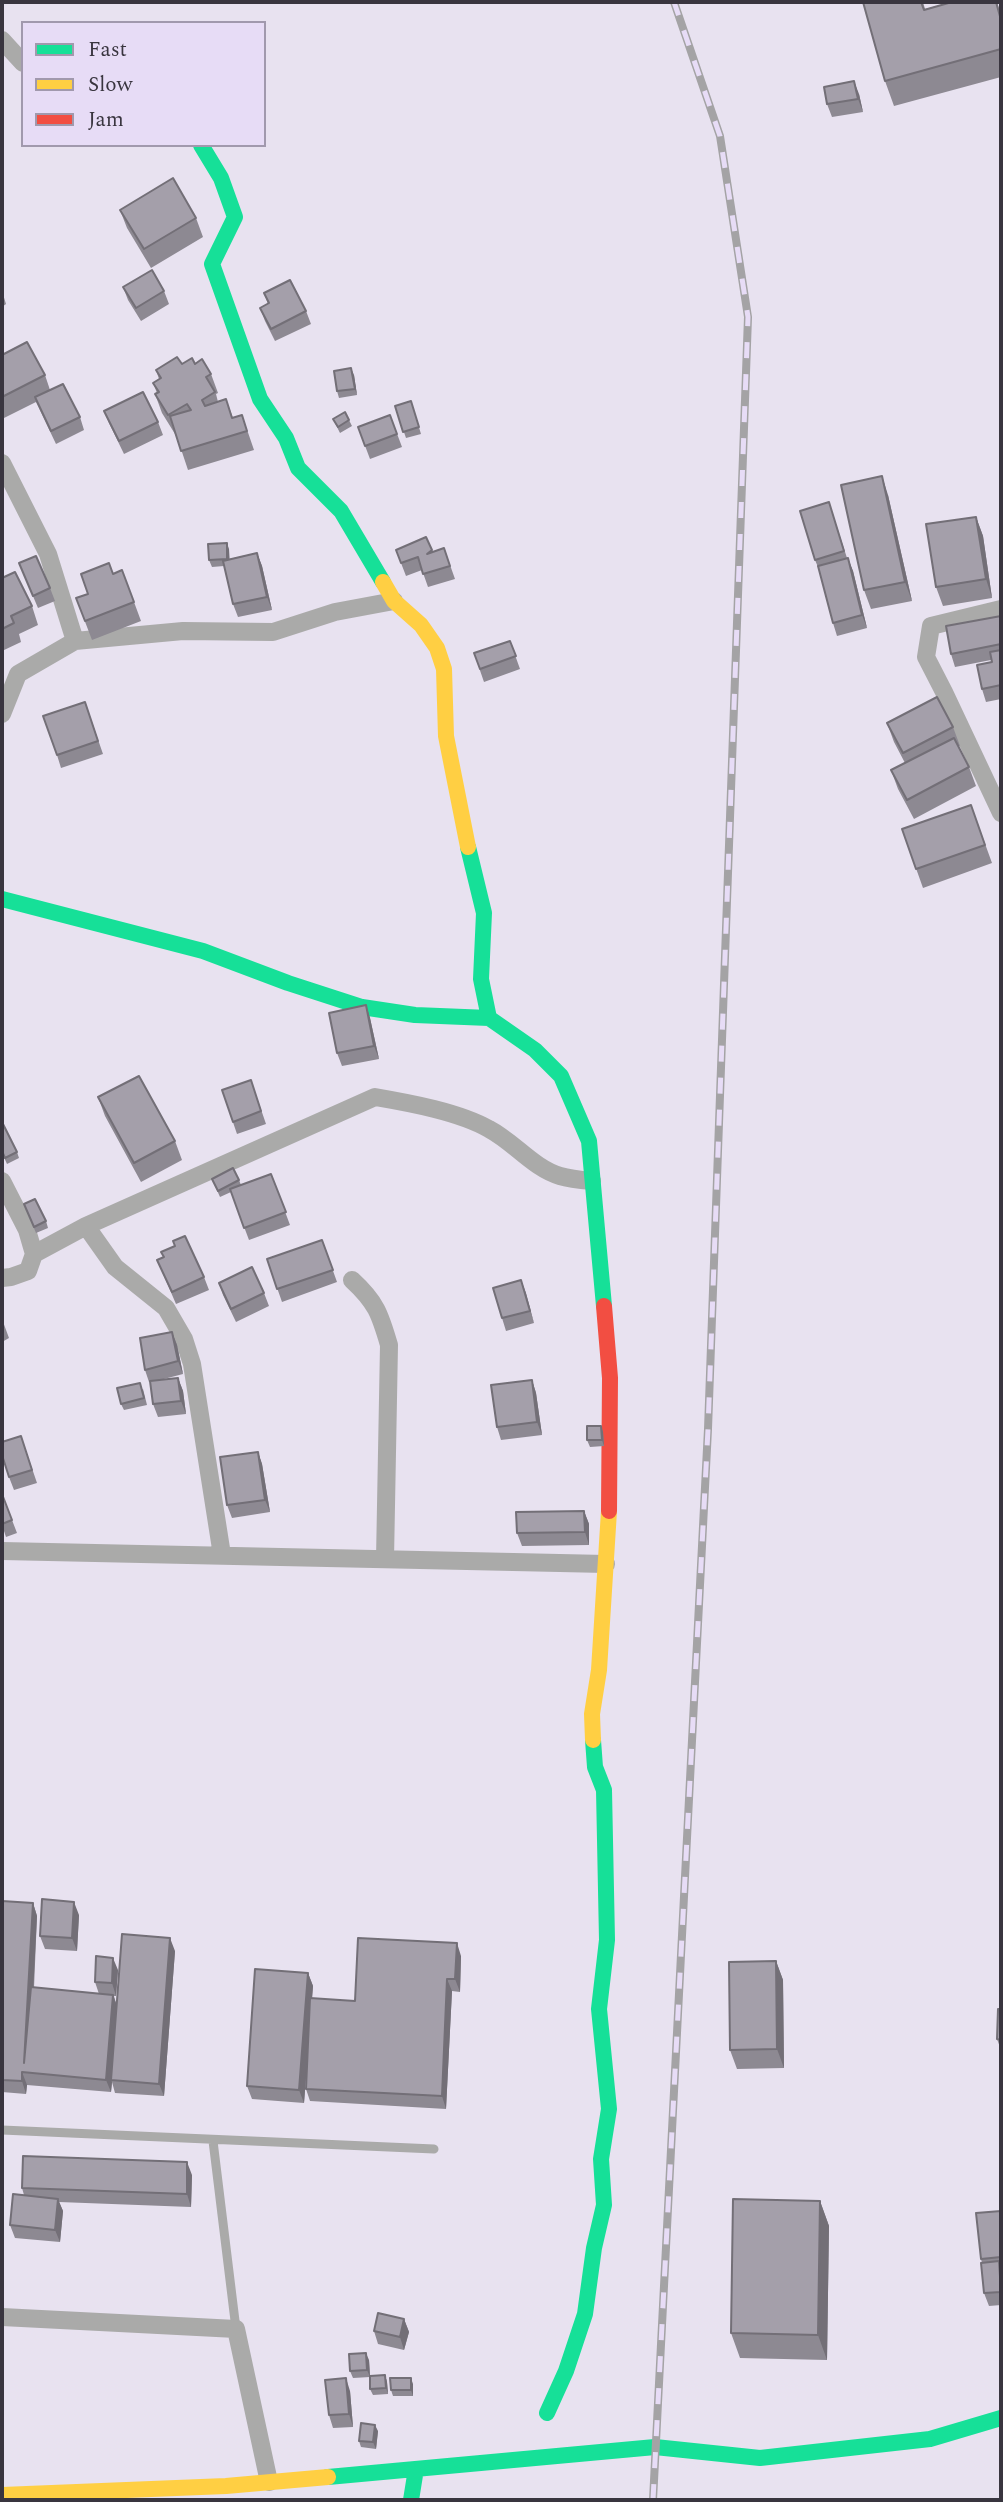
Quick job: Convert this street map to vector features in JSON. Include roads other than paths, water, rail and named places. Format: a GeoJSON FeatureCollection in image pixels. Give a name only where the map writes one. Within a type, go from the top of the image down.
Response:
{"type":"FeatureCollection","features":[{"type":"Feature","properties":{"kind":"street"},"geometry":{"type":"LineString","coordinates":[[2,40],[21,61]]}},
{"type":"Feature","properties":{"kind":"street"},"geometry":{"type":"LineString","coordinates":[[202,147],[221,178],[235,217],[212,264],[260,399],[286,438],[298,468],[341,511],[394,601],[421,625],[437,648],[444,669],[446,736],[484,913],[481,979],[489,1018]]}},
{"type":"Feature","properties":{"kind":"street"},"geometry":{"type":"LineString","coordinates":[[2,463],[48,554],[75,641]]}},
{"type":"Feature","properties":{"kind":"street"},"geometry":{"type":"LineString","coordinates":[[2,714],[18,674],[75,641],[183,631],[273,632],[335,612],[394,601]]}},
{"type":"Feature","properties":{"kind":"street"},"geometry":{"type":"LineString","coordinates":[[1001,609],[931,626],[926,657],[1001,813]]}},
{"type":"Feature","properties":{"kind":"street"},"geometry":{"type":"LineString","coordinates":[[2,899],[203,951],[362,1007],[415,1015],[489,1018],[535,1050],[561,1076],[589,1141],[610,1378],[610,1501],[599,1670],[592,1714],[595,1767],[604,1790],[607,1940],[599,2009],[608,2109],[601,2159],[604,2205],[594,2248],[585,2314],[566,2371],[547,2413]]}},
{"type":"Feature","properties":{"kind":"street"},"geometry":{"type":"LineString","coordinates":[[34,1254],[86,1226],[375,1097],[411,1103],[486,1127],[512,1142],[534,1163],[559,1176],[592,1181]]}},
{"type":"Feature","properties":{"kind":"street"},"geometry":{"type":"LineString","coordinates":[[2,1181],[27,1230],[34,1254],[28,1271],[2,1278]]}},
{"type":"Feature","properties":{"kind":"street"},"geometry":{"type":"LineString","coordinates":[[86,1226],[115,1267],[166,1308],[184,1339],[192,1364],[222,1555]]}},
{"type":"Feature","properties":{"kind":"street"},"geometry":{"type":"LineString","coordinates":[[352,1280],[369,1296],[381,1317],[389,1345],[385,1559]]}},
{"type":"Feature","properties":{"kind":"street"},"geometry":{"type":"LineString","coordinates":[[2,1550],[606,1564]]}},
{"type":"Feature","properties":{"kind":"street"},"geometry":{"type":"LineString","coordinates":[[2,2318],[236,2329],[269,2482]]}},
{"type":"Feature","properties":{"kind":"street"},"geometry":{"type":"LineString","coordinates":[[2,2495],[226,2486],[655,2447],[760,2458],[930,2439],[1001,2418]]}},
{"type":"Feature","properties":{"kind":"street"},"geometry":{"type":"LineString","coordinates":[[411,2500],[416,2469]]}},
{"type":"Feature","properties":{"kind":"lane"},"geometry":{"type":"LineString","coordinates":[[2,2130],[434,2149]]}},
{"type":"Feature","properties":{"kind":"lane"},"geometry":{"type":"LineString","coordinates":[[213,2140],[236,2329]]}},
{"type":"Feature","properties":{"kind":"railway"},"geometry":{"type":"LineString","coordinates":[[653,2500],[708,1429],[748,317],[720,136],[674,2]]}}]}
